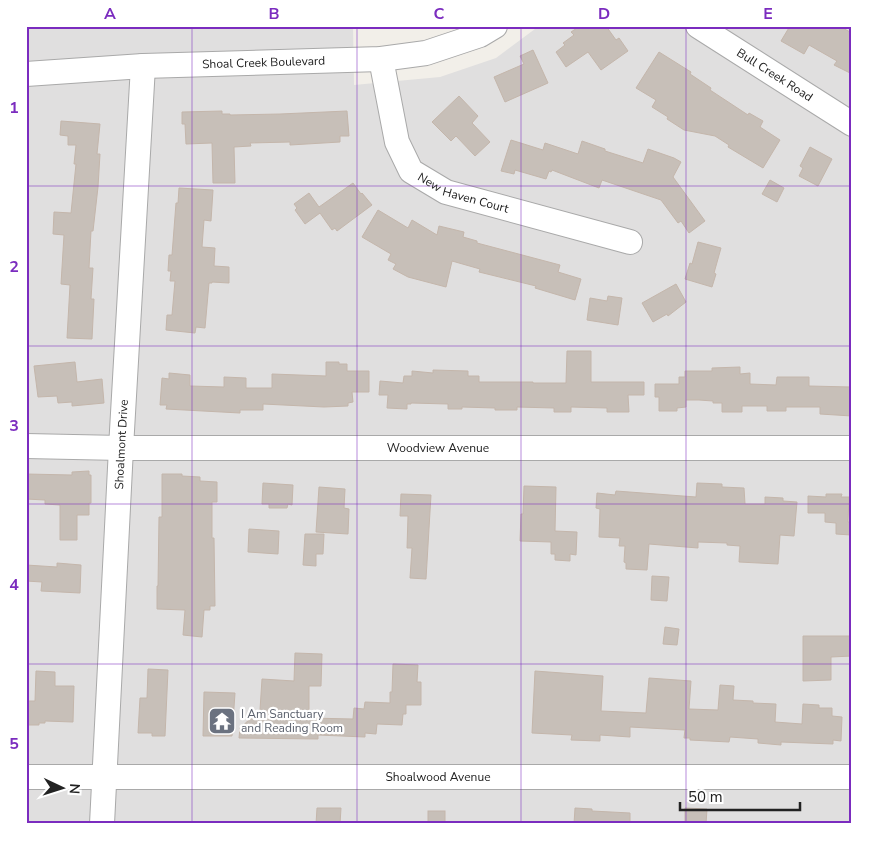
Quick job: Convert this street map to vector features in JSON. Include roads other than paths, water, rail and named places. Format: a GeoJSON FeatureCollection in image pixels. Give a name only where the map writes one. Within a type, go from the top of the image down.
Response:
{"type":"FeatureCollection","features":[{"type":"Feature","properties":{"kind":"street","name":"Shoal Creek Boulevard"},"geometry":{"type":"LineString","coordinates":[[26,74],[143,66],[381,59],[426,53],[480,35],[495,26]]}},
{"type":"Feature","properties":{"kind":"street","name":"Bull Creek Road"},"geometry":{"type":"LineString","coordinates":[[698,26],[852,124]]}},
{"type":"Feature","properties":{"kind":"street","name":"New Haven Court"},"geometry":{"type":"LineString","coordinates":[[381,59],[397,142],[412,171],[446,192],[630,242]]}},
{"type":"Feature","properties":{"kind":"street","name":"Shoalmont Drive"},"geometry":{"type":"LineString","coordinates":[[102,824],[143,66]]}},
{"type":"Feature","properties":{"kind":"street","name":"Woodview Avenue"},"geometry":{"type":"LineString","coordinates":[[26,446],[121,448],[852,448]]}},
{"type":"Feature","properties":{"kind":"street","name":"Shoalwood Avenue"},"geometry":{"type":"LineString","coordinates":[[26,776],[852,776]]}},
{"type":"Feature","properties":{"kind":"place","name":"I Am Sanctuary and Reading Room"},"geometry":{"type":"Point","coordinates":[222,721]}}]}
